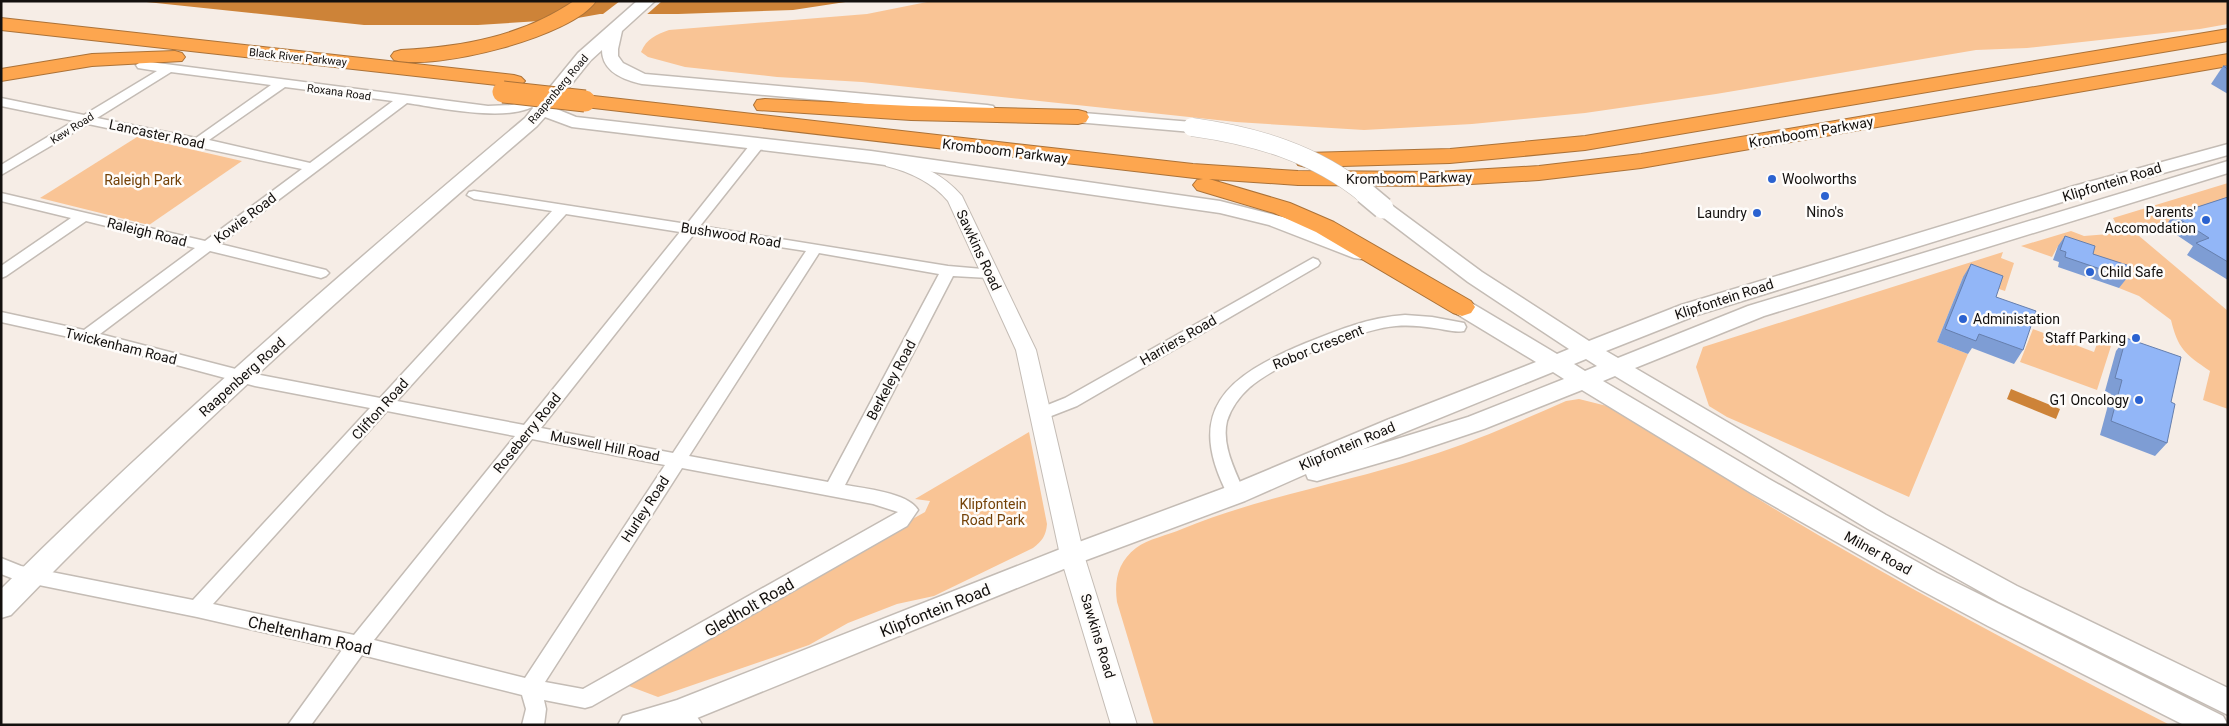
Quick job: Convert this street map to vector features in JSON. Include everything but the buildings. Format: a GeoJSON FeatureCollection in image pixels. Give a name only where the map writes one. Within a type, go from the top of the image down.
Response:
{"type":"FeatureCollection","features":[{"type":"Feature","properties":{"kind":"highway"},"geometry":{"type":"LineString","coordinates":[[212,48],[367,57],[425,55],[476,48],[516,38],[570,13],[588,1]]}},
{"type":"Feature","properties":{"kind":"highway","name":"Black River Parkway"},"geometry":{"type":"LineString","coordinates":[[1,24],[212,48],[508,87]]}},
{"type":"Feature","properties":{"kind":"highway","name":"Black River Parkway"},"geometry":{"type":"LineString","coordinates":[[1,36],[186,57],[590,96]]}},
{"type":"Feature","properties":{"kind":"highway","name":"Kromboom Parkway"},"geometry":{"type":"LineString","coordinates":[[590,96],[681,100],[1160,153],[1284,160],[1427,158],[1520,151],[1618,138],[2228,36]]}},
{"type":"Feature","properties":{"kind":"highway"},"geometry":{"type":"LineString","coordinates":[[1,75],[92,60],[186,57]]}},
{"type":"Feature","properties":{"kind":"highway","name":"Kromboom Parkway"},"geometry":{"type":"LineString","coordinates":[[590,96],[960,145],[1166,169],[1263,176],[1402,180],[1504,176],[1641,161],[2228,60]]}},
{"type":"Feature","properties":{"kind":"highway"},"geometry":{"type":"LineString","coordinates":[[681,100],[911,113],[1078,117]]}},
{"type":"Feature","properties":{"kind":"highway"},"geometry":{"type":"LineString","coordinates":[[960,145],[1202,185],[1239,194],[1282,208],[1325,227],[1460,317]]}},
{"type":"Feature","properties":{"kind":"main road","name":"Raapenberg Road"},"geometry":{"type":"LineString","coordinates":[[1,607],[101,507],[241,376],[491,156],[520,133],[571,56],[623,16],[647,1]]}},
{"type":"Feature","properties":{"kind":"main road","name":"Milner Road"},"geometry":{"type":"LineString","coordinates":[[623,16],[609,48],[611,61],[627,74],[642,78],[1192,127],[1247,136],[1299,152],[1345,177],[1475,277],[1587,349],[1877,522],[2136,659],[2228,702]]}},
{"type":"Feature","properties":{"kind":"main road","name":"Raapenberg Road"},"geometry":{"type":"LineString","coordinates":[[491,156],[539,104]]}},
{"type":"Feature","properties":{"kind":"main road","name":"Sawkins Road"},"geometry":{"type":"LineString","coordinates":[[539,104],[548,112],[572,122],[870,157]]}},
{"type":"Feature","properties":{"kind":"main road"},"geometry":{"type":"LineString","coordinates":[[520,133],[540,124],[572,122]]}},
{"type":"Feature","properties":{"kind":"main road","name":"Klipfontein Road"},"geometry":{"type":"LineString","coordinates":[[633,725],[686,718],[1072,555],[1236,494],[1395,426],[1554,362],[1735,294],[2228,149]]}},
{"type":"Feature","properties":{"kind":"main road","name":"Milner Road"},"geometry":{"type":"LineString","coordinates":[[870,157],[1184,201],[1276,221],[1351,249],[1460,317],[1554,362],[1760,486],[1928,580],[1998,618],[2213,725]]}},
{"type":"Feature","properties":{"kind":"main road","name":"Klipfontein Road"},"geometry":{"type":"LineString","coordinates":[[1236,494],[1392,451],[1476,423],[1756,311],[2228,167]]}},
{"type":"Feature","properties":{"kind":"street","name":"Roxana Road"},"geometry":{"type":"LineString","coordinates":[[142,65],[488,110],[503,111],[539,104]]}},
{"type":"Feature","properties":{"kind":"street","name":"Kew Road"},"geometry":{"type":"LineString","coordinates":[[1,171],[168,69]]}},
{"type":"Feature","properties":{"kind":"street"},"geometry":{"type":"LineString","coordinates":[[198,142],[282,84]]}},
{"type":"Feature","properties":{"kind":"street","name":"Kowie Road"},"geometry":{"type":"LineString","coordinates":[[87,336],[403,100]]}},
{"type":"Feature","properties":{"kind":"street","name":"Lancaster Road"},"geometry":{"type":"LineString","coordinates":[[1,102],[198,142],[312,168]]}},
{"type":"Feature","properties":{"kind":"street","name":"Roseberry Road"},"geometry":{"type":"LineString","coordinates":[[298,725],[358,645],[758,144]]}},
{"type":"Feature","properties":{"kind":"street","name":"Sawkins Road"},"geometry":{"type":"LineString","coordinates":[[870,157],[918,170],[933,178],[950,192],[956,200],[1026,350],[1072,555],[1124,725]]}},
{"type":"Feature","properties":{"kind":"street","name":"Bushwood Road"},"geometry":{"type":"LineString","coordinates":[[474,195],[815,248],[948,271],[989,273]]}},
{"type":"Feature","properties":{"kind":"street","name":"Raleigh Road"},"geometry":{"type":"LineString","coordinates":[[1,197],[321,273]]}},
{"type":"Feature","properties":{"kind":"street","name":"Clifton Road"},"geometry":{"type":"LineString","coordinates":[[198,609],[562,209]]}},
{"type":"Feature","properties":{"kind":"street"},"geometry":{"type":"LineString","coordinates":[[1,273],[84,216]]}},
{"type":"Feature","properties":{"kind":"street","name":"Hurley Road"},"geometry":{"type":"LineString","coordinates":[[530,688],[815,248]]}},
{"type":"Feature","properties":{"kind":"street","name":"Harriers Road"},"geometry":{"type":"LineString","coordinates":[[1041,414],[1071,402],[1313,263]]}},
{"type":"Feature","properties":{"kind":"street","name":"Berkeley Road"},"geometry":{"type":"LineString","coordinates":[[833,490],[948,271]]}},
{"type":"Feature","properties":{"kind":"street","name":"Twickenham Road"},"geometry":{"type":"LineString","coordinates":[[1,317],[87,336],[241,376]]}},
{"type":"Feature","properties":{"kind":"street","name":"Robor Crescent"},"geometry":{"type":"LineString","coordinates":[[1236,494],[1221,456],[1218,439],[1219,422],[1224,406],[1234,392],[1247,380],[1282,359],[1362,328],[1387,322],[1460,317]]}},
{"type":"Feature","properties":{"kind":"street","name":"Muswell Hill Road"},"geometry":{"type":"LineString","coordinates":[[241,376],[893,502],[904,505],[909,510]]}},
{"type":"Feature","properties":{"kind":"street","name":"Gledholt Road"},"geometry":{"type":"LineString","coordinates":[[585,699],[901,521],[909,510]]}},
{"type":"Feature","properties":{"kind":"street","name":"Cheltenham Road"},"geometry":{"type":"LineString","coordinates":[[1,566],[20,572],[358,645],[530,688],[585,699]]}},
{"type":"Feature","properties":{"kind":"street"},"geometry":{"type":"LineString","coordinates":[[530,688],[536,709],[533,725]]}},
{"type":"Feature","properties":{"kind":"green space"},"geometry":{"type":"Polygon","coordinates":[[[932,1],[2228,1],[2228,24],[2200,29],[2027,48],[1976,50],[1716,94],[1585,113],[1472,124],[1364,130],[1236,122],[862,82],[777,77],[685,67],[648,57],[641,52],[649,40],[669,30],[867,14],[932,1]]]}},
{"type":"Feature","properties":{"kind":"green space","name":"Raleigh Park"},"geometry":{"type":"Polygon","coordinates":[[[137,137],[242,161],[149,225],[40,198],[137,137]]]}},
{"type":"Feature","properties":{"kind":"green space"},"geometry":{"type":"Polygon","coordinates":[[[2228,183],[2228,206],[2165,227],[2154,224],[2132,230],[2228,311],[2228,409],[2203,400],[2210,371],[2184,350],[2177,338],[2171,320],[2139,296],[2119,288],[2122,277],[2058,246],[2052,257],[2021,246],[2071,231],[2084,236],[2121,233],[2113,218],[2228,183]]]}},
{"type":"Feature","properties":{"kind":"green space"},"geometry":{"type":"Polygon","coordinates":[[[2003,252],[2001,258],[2014,263],[2005,291],[1963,277],[1937,342],[1968,354],[1909,497],[1727,417],[1709,406],[1696,367],[1703,347],[2003,252]]]}},
{"type":"Feature","properties":{"kind":"green space"},"geometry":{"type":"Polygon","coordinates":[[[2033,329],[2094,352],[2098,341],[2111,346],[2097,390],[2020,362],[2033,329]]]}},
{"type":"Feature","properties":{"kind":"green space"},"geometry":{"type":"Polygon","coordinates":[[[1579,399],[1607,406],[1788,517],[1929,598],[2170,725],[1154,725],[1117,602],[1116,586],[1121,565],[1136,548],[1152,540],[1242,508],[1395,466],[1461,445],[1566,401],[1579,399]]]}},
{"type":"Feature","properties":{"kind":"green space","name":"Klipfontein Road Park"},"geometry":{"type":"Polygon","coordinates":[[[1029,432],[1047,524],[1043,538],[1033,548],[934,596],[897,604],[848,623],[809,645],[658,697],[621,683],[925,512],[930,501],[915,499],[1029,432]]]}},
{"type":"Feature","properties":{"kind":"shaded area"},"geometry":{"type":"Polygon","coordinates":[[[137,1],[852,1],[793,10],[678,14],[600,14],[572,19],[478,25],[364,25],[137,1]]]}},
{"type":"Feature","properties":{"kind":"shaded area"},"geometry":{"type":"Polygon","coordinates":[[[2011,389],[2060,409],[2056,419],[2007,399],[2011,389]]]}},
{"type":"Feature","properties":{"kind":"pier"},"geometry":{"type":"Polygon","coordinates":[[[620,1],[662,1],[645,16],[603,14],[620,1]]]}},
{"type":"Feature","properties":{"kind":"place","name":"Woolworths"},"geometry":{"type":"Point","coordinates":[1772,179]}},
{"type":"Feature","properties":{"kind":"place","name":"Nino's"},"geometry":{"type":"Point","coordinates":[1825,196]}},
{"type":"Feature","properties":{"kind":"place","name":"Laundry"},"geometry":{"type":"Point","coordinates":[1757,213]}},
{"type":"Feature","properties":{"kind":"place","name":"Parents' Accomodation"},"geometry":{"type":"Point","coordinates":[2206,220]}},
{"type":"Feature","properties":{"kind":"place","name":"Child Safe"},"geometry":{"type":"Point","coordinates":[2090,272]}},
{"type":"Feature","properties":{"kind":"place","name":"Administation"},"geometry":{"type":"Point","coordinates":[1963,319]}},
{"type":"Feature","properties":{"kind":"place","name":"Staff Parking"},"geometry":{"type":"Point","coordinates":[2136,338]}},
{"type":"Feature","properties":{"kind":"place","name":"G1 Oncology"},"geometry":{"type":"Point","coordinates":[2139,400]}}]}
